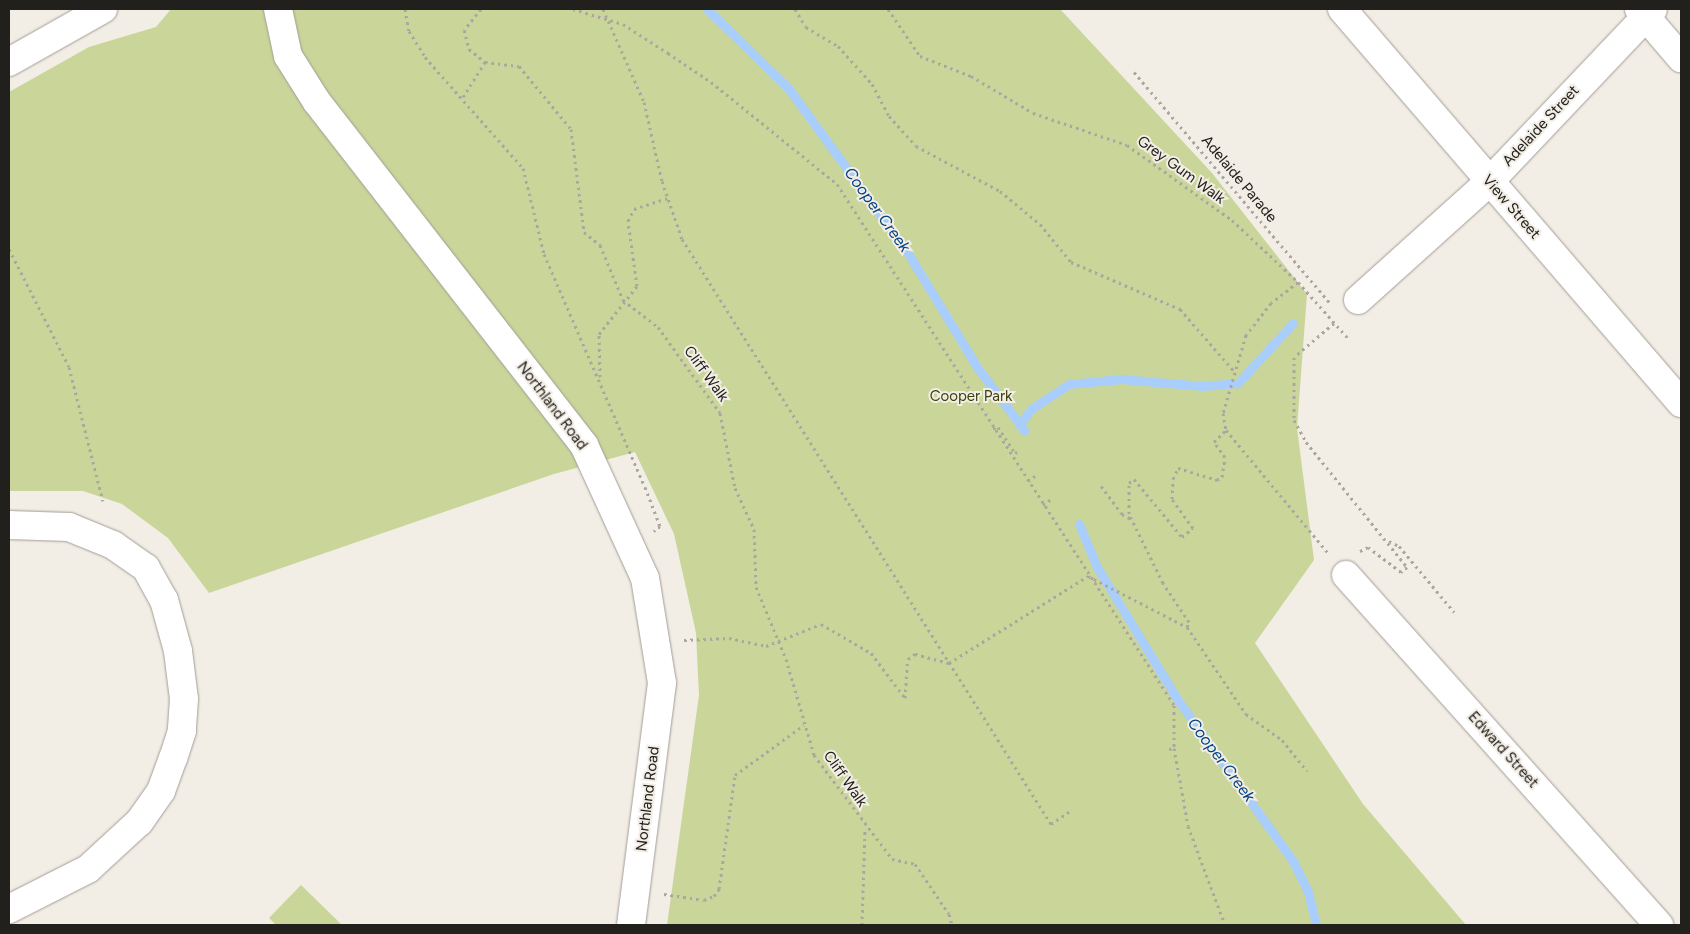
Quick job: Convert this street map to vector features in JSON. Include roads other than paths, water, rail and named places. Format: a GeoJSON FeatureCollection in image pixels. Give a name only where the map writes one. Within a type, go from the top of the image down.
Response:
{"type":"FeatureCollection","features":[{"type":"Feature","properties":{"kind":"street"},"geometry":{"type":"LineString","coordinates":[[9,62],[103,9]]}},
{"type":"Feature","properties":{"kind":"street","name":"Northland Road"},"geometry":{"type":"LineString","coordinates":[[278,9],[288,56],[317,102],[584,445],[645,578],[662,683],[631,925]]}},
{"type":"Feature","properties":{"kind":"street","name":"View Street"},"geometry":{"type":"LineString","coordinates":[[1342,9],[1681,403]]}},
{"type":"Feature","properties":{"kind":"street"},"geometry":{"type":"LineString","coordinates":[[1646,11],[1681,58]]}},
{"type":"Feature","properties":{"kind":"street","name":"Adelaide Street"},"geometry":{"type":"LineString","coordinates":[[1358,300],[1489,182],[1646,11]]}},
{"type":"Feature","properties":{"kind":"street"},"geometry":{"type":"LineString","coordinates":[[9,525],[69,527],[114,545],[146,568],[164,600],[178,651],[184,699],[182,731],[161,791],[139,822],[88,869],[9,909]]}},
{"type":"Feature","properties":{"kind":"street","name":"Edward Street"},"geometry":{"type":"LineString","coordinates":[[1349,565],[1659,925]]}},
{"type":"Feature","properties":{"kind":"waterway","name":"Cooper Creek"},"geometry":{"type":"LineString","coordinates":[[707,9],[789,89],[906,250],[977,367],[1024,430]]}},
{"type":"Feature","properties":{"kind":"waterway"},"geometry":{"type":"LineString","coordinates":[[1019,425],[1031,409],[1069,384],[1122,379],[1203,386],[1238,383],[1293,323]]}},
{"type":"Feature","properties":{"kind":"waterway","name":"Cooper Creek"},"geometry":{"type":"LineString","coordinates":[[1079,524],[1097,567],[1178,700],[1293,861],[1308,892],[1316,925]]}},
{"type":"Feature","properties":{"kind":"park label","name":"Cooper Park"},"geometry":{"type":"Point","coordinates":[971,397]}}]}
